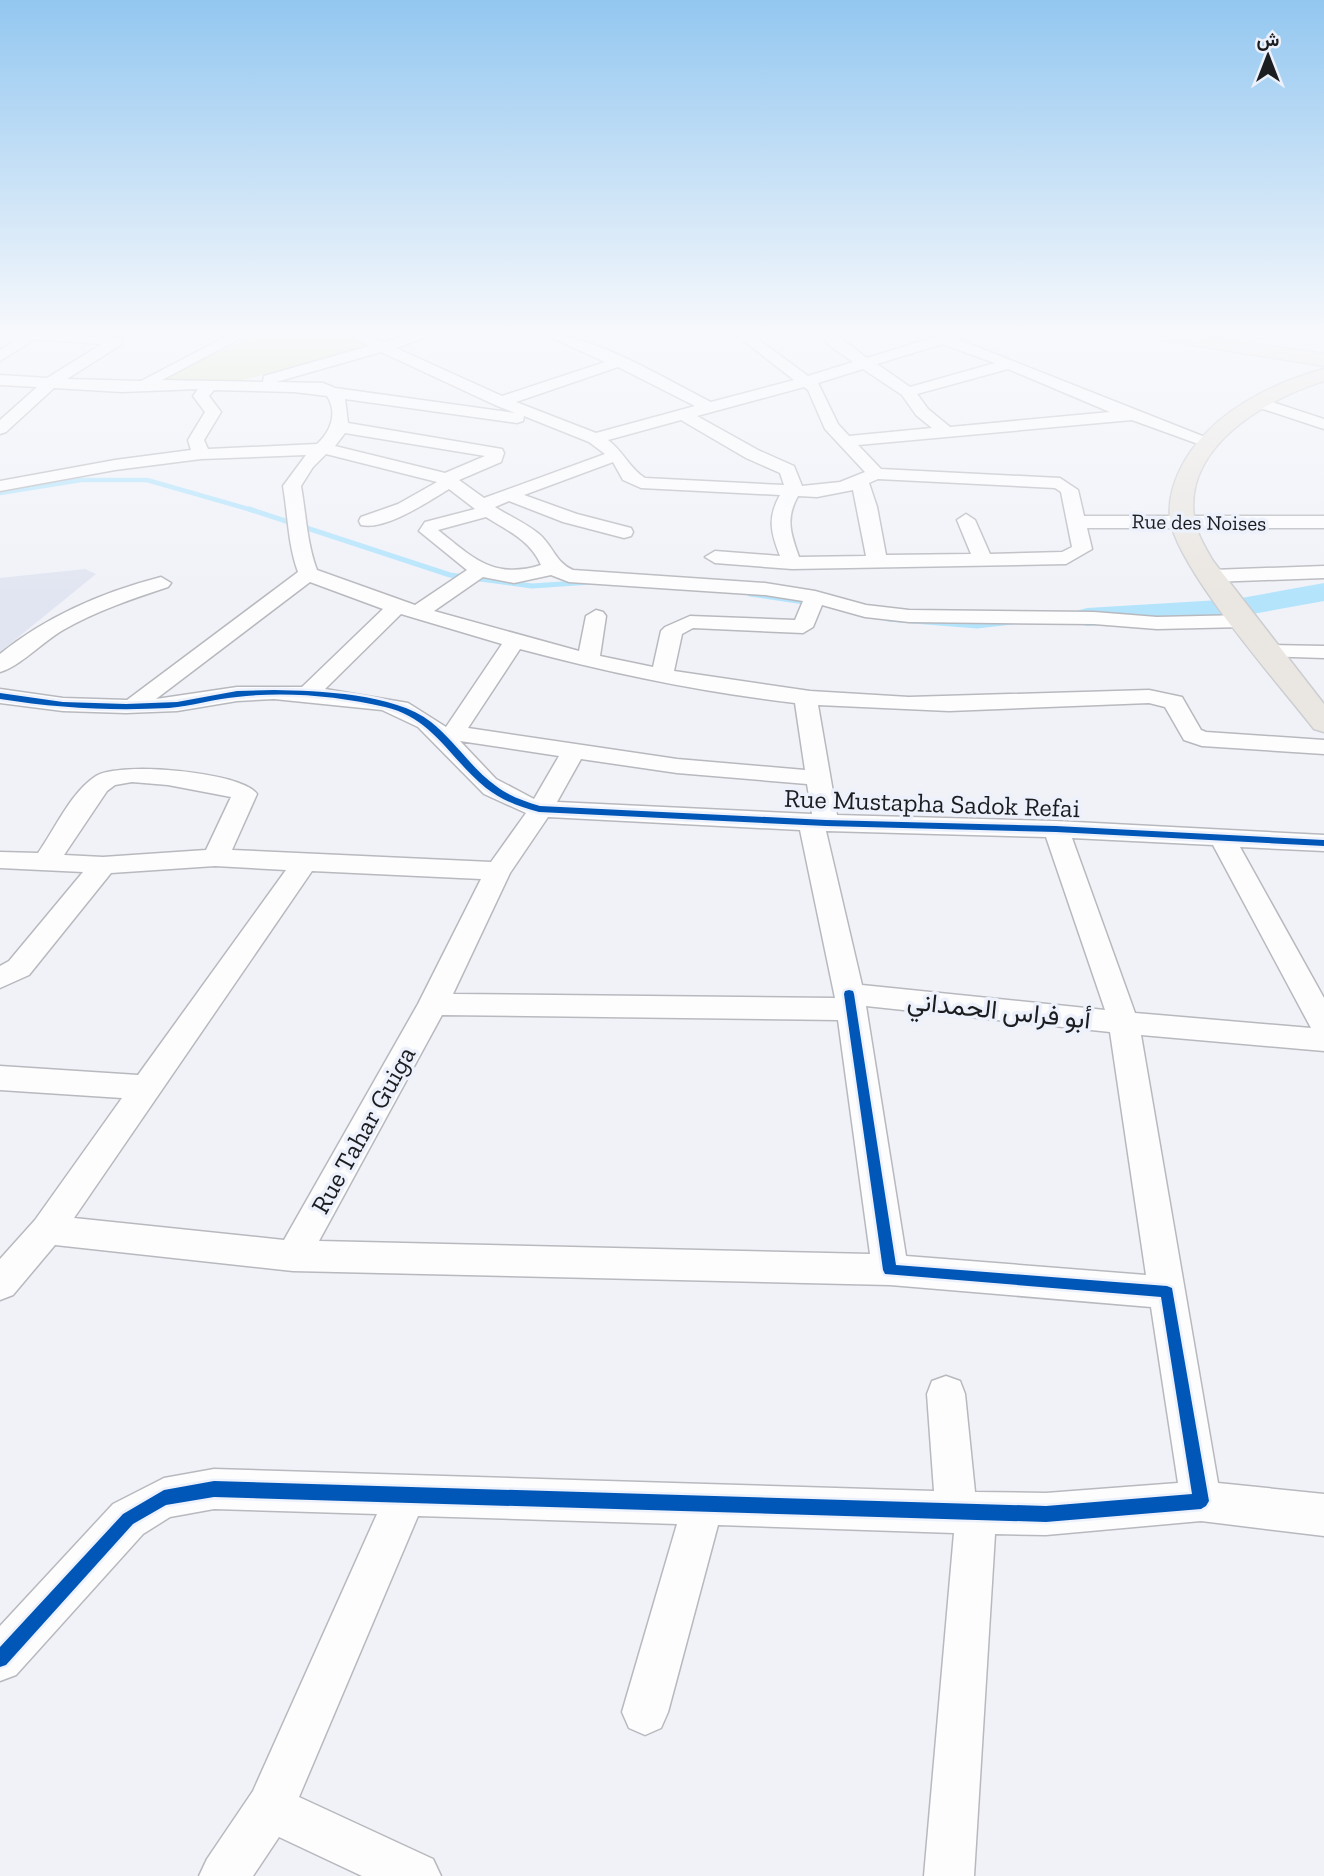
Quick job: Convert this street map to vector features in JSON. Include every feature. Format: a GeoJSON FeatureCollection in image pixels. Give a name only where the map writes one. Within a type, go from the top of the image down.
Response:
{"type":"FeatureCollection","features":[{"type":"Feature","properties":{"kind":"main road"},"geometry":{"type":"LineString","coordinates":[[1233,422],[1207,440],[1196,456],[1187,477],[1182,520],[1196,553],[1230,602],[1324,723]]}},
{"type":"Feature","properties":{"kind":"street"},"geometry":{"type":"LineString","coordinates":[[201,454],[196,440],[207,422]]}},
{"type":"Feature","properties":{"kind":"street"},"geometry":{"type":"LineString","coordinates":[[308,574],[299,549],[300,531],[292,486],[304,466],[325,449],[341,427],[341,422]]}},
{"type":"Feature","properties":{"kind":"street"},"geometry":{"type":"LineString","coordinates":[[535,422],[561,425]]}},
{"type":"Feature","properties":{"kind":"street"},"geometry":{"type":"LineString","coordinates":[[552,422],[595,438],[617,455],[629,476],[641,483],[793,493],[817,492],[868,478],[1060,483],[1069,490],[1082,549],[1066,558],[792,563],[715,557]]}},
{"type":"Feature","properties":{"kind":"street"},"geometry":{"type":"LineString","coordinates":[[595,438],[659,422]]}},
{"type":"Feature","properties":{"kind":"street"},"geometry":{"type":"LineString","coordinates":[[695,422],[743,450],[788,470],[794,487],[793,493],[782,508],[779,528],[792,563]]}},
{"type":"Feature","properties":{"kind":"street"},"geometry":{"type":"LineString","coordinates":[[829,422],[868,478],[868,507],[877,562]]}},
{"type":"Feature","properties":{"kind":"street"},"geometry":{"type":"LineString","coordinates":[[934,422],[948,433]]}},
{"type":"Feature","properties":{"kind":"street"},"geometry":{"type":"LineString","coordinates":[[844,441],[1066,422]]}},
{"type":"Feature","properties":{"kind":"street"},"geometry":{"type":"LineString","coordinates":[[1153,422],[1207,440]]}},
{"type":"Feature","properties":{"kind":"street"},"geometry":{"type":"LineString","coordinates":[[341,427],[496,453],[495,458],[449,480],[404,508],[368,521]]}},
{"type":"Feature","properties":{"kind":"street"},"geometry":{"type":"LineString","coordinates":[[0,486],[115,464],[201,454],[325,449],[449,480],[485,509],[530,536],[544,550],[552,568],[569,576],[765,589],[815,597],[865,611],[908,616],[1071,618],[1157,623],[1324,572]]}},
{"type":"Feature","properties":{"kind":"street"},"geometry":{"type":"LineString","coordinates":[[552,568],[517,579],[479,571],[428,531],[432,526],[485,509],[509,495],[617,455]]}},
{"type":"Feature","properties":{"kind":"street"},"geometry":{"type":"LineString","coordinates":[[509,495],[570,519],[624,532]]}},
{"type":"Feature","properties":{"kind":"street"},"geometry":{"type":"LineString","coordinates":[[966,520],[983,559]]}},
{"type":"Feature","properties":{"kind":"street","name":"Rue des Noises"},"geometry":{"type":"LineString","coordinates":[[1074,522],[1324,522]]}},
{"type":"Feature","properties":{"kind":"street"},"geometry":{"type":"LineString","coordinates":[[306,695],[407,610],[479,571]]}},
{"type":"Feature","properties":{"kind":"street"},"geometry":{"type":"LineString","coordinates":[[308,574],[407,610],[588,662],[805,697],[964,705],[1126,696],[1157,698],[1174,702],[1190,732],[1202,739],[1324,747]]}},
{"type":"Feature","properties":{"kind":"street"},"geometry":{"type":"LineString","coordinates":[[134,705],[198,654],[308,574]]}},
{"type":"Feature","properties":{"kind":"street"},"geometry":{"type":"LineString","coordinates":[[0,664],[33,636],[84,608],[161,583]]}},
{"type":"Feature","properties":{"kind":"street"},"geometry":{"type":"LineString","coordinates":[[662,674],[672,631],[681,626],[690,622],[803,627],[815,597]]}},
{"type":"Feature","properties":{"kind":"street"},"geometry":{"type":"LineString","coordinates":[[588,662],[596,616]]}},
{"type":"Feature","properties":{"kind":"street"},"geometry":{"type":"LineString","coordinates":[[515,641],[451,737],[677,766],[819,778]]}},
{"type":"Feature","properties":{"kind":"street"},"geometry":{"type":"LineString","coordinates":[[1269,651],[1324,652]]}},
{"type":"Feature","properties":{"kind":"street","name":"Rue Mustapha Sadok Refai"},"geometry":{"type":"LineString","coordinates":[[0,696],[40,704],[98,707],[171,705],[239,693],[306,695],[401,709],[451,737],[487,784],[509,798],[539,809],[819,822],[1056,829],[1324,843]]}},
{"type":"Feature","properties":{"kind":"street"},"geometry":{"type":"LineString","coordinates":[[805,697],[819,778],[819,822],[850,1002],[890,1270]]}},
{"type":"Feature","properties":{"kind":"street","name":"Rue Tahar Guiga"},"geometry":{"type":"LineString","coordinates":[[293,1256],[433,1004],[498,871],[573,751]]}},
{"type":"Feature","properties":{"kind":"street"},"geometry":{"type":"LineString","coordinates":[[45,863],[99,787],[118,775],[235,789],[245,794],[215,858]]}},
{"type":"Feature","properties":{"kind":"street"},"geometry":{"type":"LineString","coordinates":[[1056,829],[1124,1023],[1200,1501]]}},
{"type":"Feature","properties":{"kind":"street"},"geometry":{"type":"LineString","coordinates":[[1222,838],[1324,1026]]}},
{"type":"Feature","properties":{"kind":"street"},"geometry":{"type":"LineString","coordinates":[[0,860],[103,865],[215,858],[498,871]]}},
{"type":"Feature","properties":{"kind":"street"},"geometry":{"type":"LineString","coordinates":[[0,1284],[47,1230],[304,863]]}},
{"type":"Feature","properties":{"kind":"street"},"geometry":{"type":"LineString","coordinates":[[0,978],[19,968],[103,865]]}},
{"type":"Feature","properties":{"kind":"street","name":"أبو فراس الحمداني"},"geometry":{"type":"LineString","coordinates":[[433,1004],[850,1002],[1324,1040]]}},
{"type":"Feature","properties":{"kind":"street"},"geometry":{"type":"LineString","coordinates":[[0,1078],[149,1088]]}},
{"type":"Feature","properties":{"kind":"street"},"geometry":{"type":"LineString","coordinates":[[47,1230],[293,1256],[890,1270],[1167,1292]]}},
{"type":"Feature","properties":{"kind":"street"},"geometry":{"type":"LineString","coordinates":[[946,1394],[966,1512],[949,1876]]}},
{"type":"Feature","properties":{"kind":"street"},"geometry":{"type":"LineString","coordinates":[[0,1660],[128,1519],[164,1498],[214,1489],[1045,1514],[1200,1501],[1324,1515]]}},
{"type":"Feature","properties":{"kind":"street"},"geometry":{"type":"LineString","coordinates":[[224,1876],[270,1808],[406,1496]]}},
{"type":"Feature","properties":{"kind":"street"},"geometry":{"type":"LineString","coordinates":[[645,1712],[703,1505]]}},
{"type":"Feature","properties":{"kind":"street"},"geometry":{"type":"LineString","coordinates":[[270,1808],[416,1876]]}},
{"type":"Feature","properties":{"kind":"shaded area"},"geometry":{"type":"Polygon","coordinates":[[[85,569],[96,574],[0,652],[0,578],[85,569]]]}},
{"type":"Feature","properties":{"kind":"waterway"},"geometry":{"type":"LineString","coordinates":[[0,493],[81,480],[147,480],[255,511]]}},
{"type":"Feature","properties":{"kind":"waterway"},"geometry":{"type":"LineString","coordinates":[[249,509],[450,575],[532,586],[592,582]]}},
{"type":"Feature","properties":{"kind":"waterway"},"geometry":{"type":"LineString","coordinates":[[1087,617],[1236,608],[1324,592]]}},
{"type":"Feature","properties":{"kind":"waterway"},"geometry":{"type":"LineString","coordinates":[[750,594],[811,603]]}},
{"type":"Feature","properties":{"kind":"waterway"},"geometry":{"type":"LineString","coordinates":[[888,619],[977,626],[1012,622]]}},
{"type":"Feature","properties":{"kind":"cycle path"},"geometry":{"type":"LineString","coordinates":[[0,696],[84,706],[126,706],[177,704],[237,694],[274,692],[342,697],[383,704],[400,708],[426,722],[493,789],[539,809],[826,823],[1056,829],[1324,843]]}},
{"type":"Feature","properties":{"kind":"cycle path"},"geometry":{"type":"LineString","coordinates":[[0,1659],[128,1519],[164,1498],[214,1489],[1046,1514],[1201,1501],[1167,1292],[890,1270],[849,994]]}}]}
